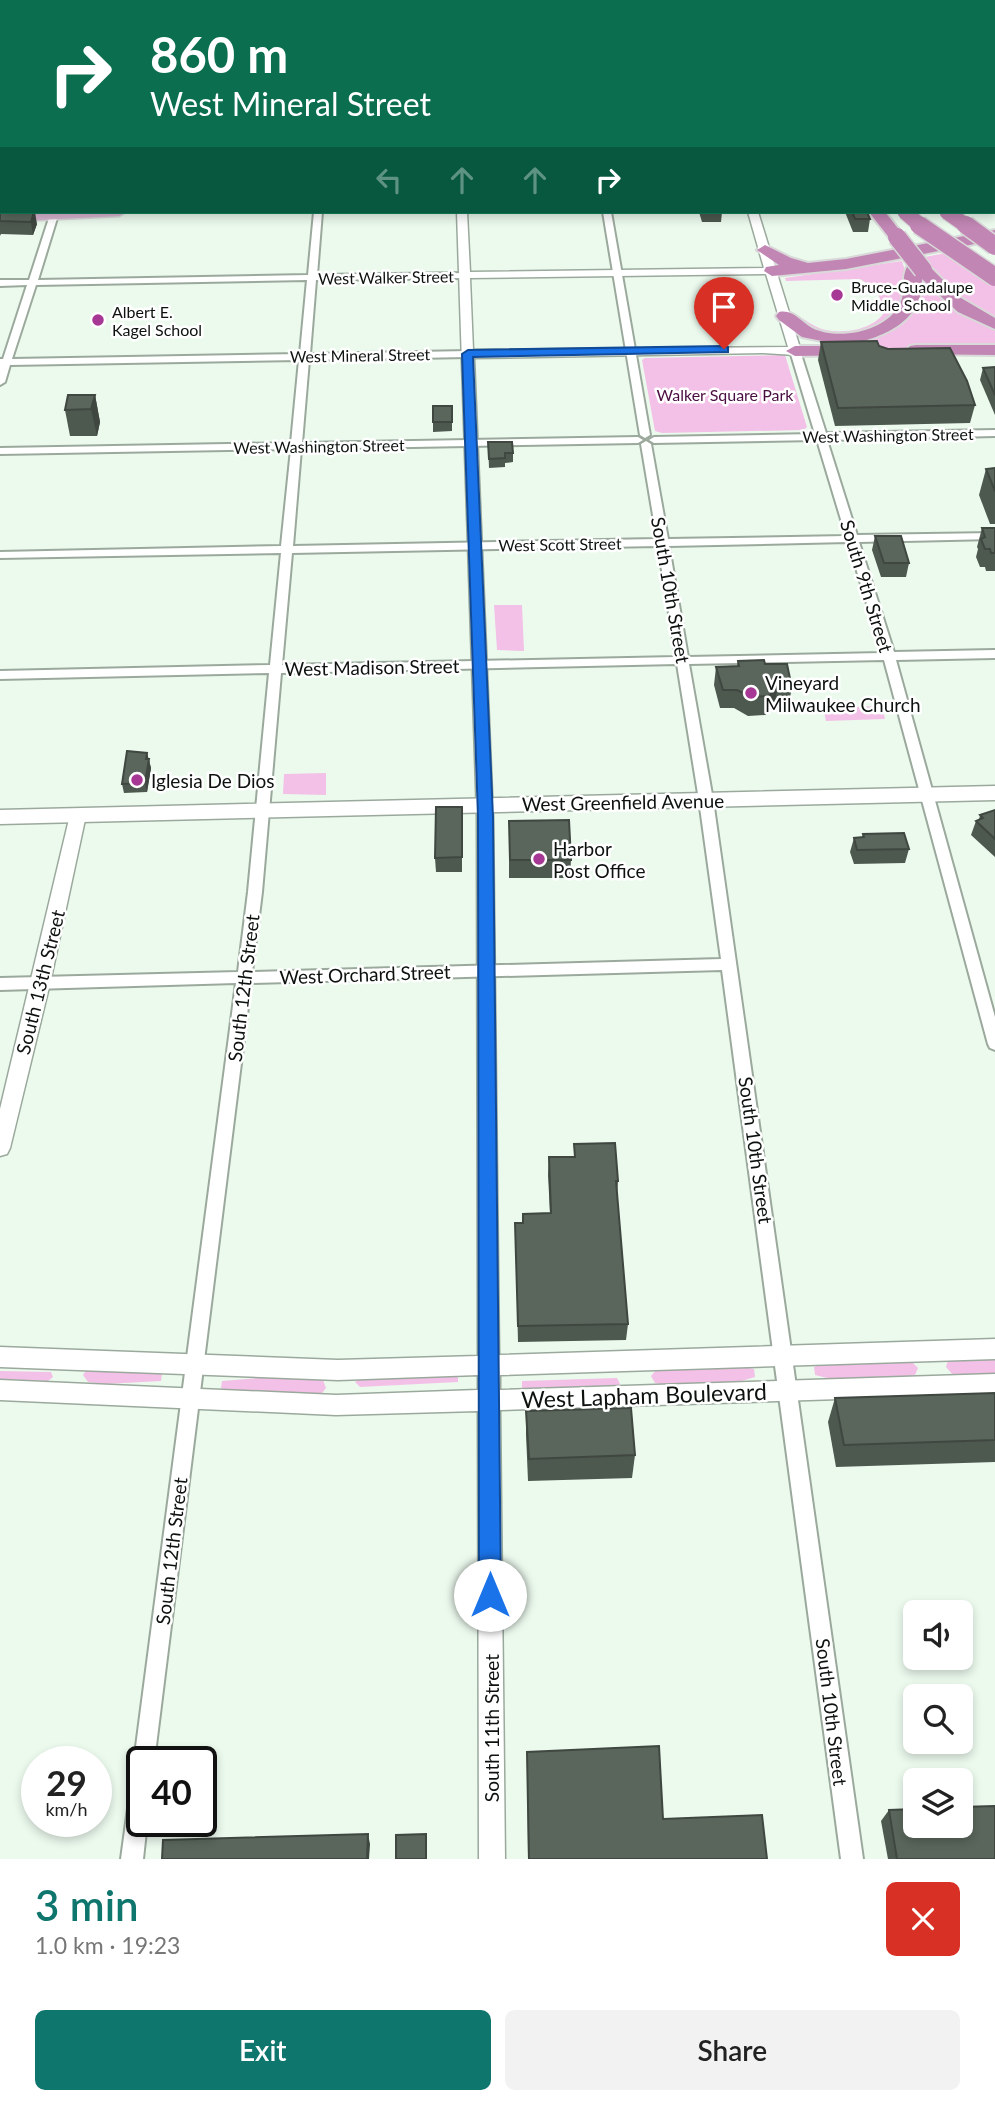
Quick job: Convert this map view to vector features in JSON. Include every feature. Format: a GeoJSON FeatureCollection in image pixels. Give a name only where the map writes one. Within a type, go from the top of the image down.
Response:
{"type":"FeatureCollection","features":[{"type":"Feature","properties":{"kind":"highway"},"geometry":{"type":"LineString","coordinates":[[879,214],[918,270],[962,306],[995,324]]}},
{"type":"Feature","properties":{"kind":"highway"},"geometry":{"type":"LineString","coordinates":[[907,214],[920,226],[995,277]]}},
{"type":"Feature","properties":{"kind":"highway"},"geometry":{"type":"LineString","coordinates":[[930,214],[995,260]]}},
{"type":"Feature","properties":{"kind":"highway"},"geometry":{"type":"LineString","coordinates":[[950,214],[995,243]]}},
{"type":"Feature","properties":{"kind":"highway"},"geometry":{"type":"LineString","coordinates":[[772,271],[872,260],[995,235]]}},
{"type":"Feature","properties":{"kind":"highway"},"geometry":{"type":"LineString","coordinates":[[772,271],[852,268],[995,243]]}},
{"type":"Feature","properties":{"kind":"highway"},"geometry":{"type":"LineString","coordinates":[[765,250],[785,261],[818,267]]}},
{"type":"Feature","properties":{"kind":"highway"},"geometry":{"type":"LineString","coordinates":[[794,348],[856,338],[878,331],[897,320],[910,307],[916,290],[918,270]]}},
{"type":"Feature","properties":{"kind":"highway"},"geometry":{"type":"LineString","coordinates":[[785,316],[799,329],[816,336],[856,338]]}},
{"type":"Feature","properties":{"kind":"highway"},"geometry":{"type":"LineString","coordinates":[[794,348],[871,351]]}},
{"type":"Feature","properties":{"kind":"highway"},"geometry":{"type":"LineString","coordinates":[[899,350],[995,350]]}},
{"type":"Feature","properties":{"kind":"main road"},"geometry":{"type":"LineString","coordinates":[[0,218],[76,214]]}},
{"type":"Feature","properties":{"kind":"main road","name":"West Greenfield Avenue"},"geometry":{"type":"LineString","coordinates":[[0,817],[995,793]]}},
{"type":"Feature","properties":{"kind":"street","name":"South 12th Street"},"geometry":{"type":"LineString","coordinates":[[146,1746],[245,978],[318,214]]}},
{"type":"Feature","properties":{"kind":"street","name":"South 11th Street"},"geometry":{"type":"LineString","coordinates":[[462,214],[485,805],[492,1859]]}},
{"type":"Feature","properties":{"kind":"street","name":"South 10th Street"},"geometry":{"type":"LineString","coordinates":[[607,214],[706,800],[852,1859]]}},
{"type":"Feature","properties":{"kind":"street","name":"South 9th Street"},"geometry":{"type":"LineString","coordinates":[[754,214],[889,656],[995,1044]]}},
{"type":"Feature","properties":{"kind":"street"},"geometry":{"type":"LineString","coordinates":[[0,382],[3,362],[54,215]]}},
{"type":"Feature","properties":{"kind":"street","name":"West Walker Street"},"geometry":{"type":"LineString","coordinates":[[0,283],[772,271]]}},
{"type":"Feature","properties":{"kind":"street","name":"West Mineral Street"},"geometry":{"type":"LineString","coordinates":[[3,362],[794,348]]}},
{"type":"Feature","properties":{"kind":"street","name":"West Washington Street"},"geometry":{"type":"LineString","coordinates":[[0,451],[994,435]]}},
{"type":"Feature","properties":{"kind":"street","name":"West Scott Street"},"geometry":{"type":"LineString","coordinates":[[0,555],[995,536]]}},
{"type":"Feature","properties":{"kind":"street","name":"West Madison Street"},"geometry":{"type":"LineString","coordinates":[[0,675],[995,654]]}},
{"type":"Feature","properties":{"kind":"street","name":"South 13th Street"},"geometry":{"type":"LineString","coordinates":[[0,1148],[41,983],[78,815]]}},
{"type":"Feature","properties":{"kind":"street","name":"West Orchard Street"},"geometry":{"type":"LineString","coordinates":[[0,984],[729,964]]}},
{"type":"Feature","properties":{"kind":"street","name":"West Lapham Boulevard"},"geometry":{"type":"LineString","coordinates":[[0,1357],[338,1370],[784,1358],[995,1349]]}},
{"type":"Feature","properties":{"kind":"street","name":"West Lapham Boulevard"},"geometry":{"type":"LineString","coordinates":[[0,1390],[336,1405],[995,1384]]}},
{"type":"Feature","properties":{"kind":"street"},"geometry":{"type":"LineString","coordinates":[[132,1859],[135,1837]]}},
{"type":"Feature","properties":{"kind":"green space"},"geometry":{"type":"Polygon","coordinates":[[[946,253],[995,284],[995,321],[977,313],[919,258],[946,253]]]}},
{"type":"Feature","properties":{"kind":"green space"},"geometry":{"type":"Polygon","coordinates":[[[902,261],[908,293],[901,307],[889,319],[874,328],[856,333],[822,333],[807,327],[797,315],[830,331],[866,327],[885,311],[876,289],[860,279],[786,281],[785,278],[902,261]]]}},
{"type":"Feature","properties":{"kind":"green space"},"geometry":{"type":"Polygon","coordinates":[[[917,273],[995,327],[995,348],[850,348],[837,345],[885,331],[917,273]]]}},
{"type":"Feature","properties":{"kind":"green space","name":"Walker Square Park"},"geometry":{"type":"Polygon","coordinates":[[[785,355],[807,427],[804,430],[655,431],[642,360],[645,358],[785,355]]]}},
{"type":"Feature","properties":{"kind":"green space"},"geometry":{"type":"Polygon","coordinates":[[[494,605],[522,605],[524,651],[497,650],[494,605]]]}},
{"type":"Feature","properties":{"kind":"green space"},"geometry":{"type":"Polygon","coordinates":[[[882,706],[885,719],[826,721],[823,708],[882,706]]]}},
{"type":"Feature","properties":{"kind":"green space"},"geometry":{"type":"Polygon","coordinates":[[[326,773],[326,795],[283,794],[284,774],[326,773]]]}},
{"type":"Feature","properties":{"kind":"green space"},"geometry":{"type":"Polygon","coordinates":[[[995,1358],[995,1373],[953,1375],[946,1367],[948,1360],[995,1358]]]}},
{"type":"Feature","properties":{"kind":"green space"},"geometry":{"type":"Polygon","coordinates":[[[911,1361],[918,1368],[915,1375],[910,1376],[831,1379],[815,1375],[814,1367],[822,1364],[911,1361]]]}},
{"type":"Feature","properties":{"kind":"green space"},"geometry":{"type":"Polygon","coordinates":[[[740,1366],[754,1369],[755,1377],[738,1382],[661,1384],[655,1383],[651,1376],[657,1369],[740,1366]]]}},
{"type":"Feature","properties":{"kind":"green space"},"geometry":{"type":"Polygon","coordinates":[[[88,1368],[155,1370],[162,1373],[161,1381],[106,1384],[88,1382],[83,1375],[88,1368]]]}},
{"type":"Feature","properties":{"kind":"green space"},"geometry":{"type":"Polygon","coordinates":[[[0,1371],[51,1372],[53,1377],[48,1381],[0,1379],[0,1371]]]}},
{"type":"Feature","properties":{"kind":"green space"},"geometry":{"type":"Polygon","coordinates":[[[270,1377],[317,1378],[323,1380],[326,1388],[317,1394],[229,1391],[221,1388],[222,1381],[270,1377]]]}},
{"type":"Feature","properties":{"kind":"green space"},"geometry":{"type":"Polygon","coordinates":[[[458,1377],[458,1382],[360,1387],[355,1382],[359,1379],[458,1377]]]}},
{"type":"Feature","properties":{"kind":"green space"},"geometry":{"type":"Polygon","coordinates":[[[617,1378],[620,1384],[616,1387],[522,1389],[522,1381],[617,1378]]]}},
{"type":"Feature","properties":{"kind":"building"},"geometry":{"type":"Polygon","coordinates":[[[0,214],[33,214],[31,222],[0,221],[0,214]]]}},
{"type":"Feature","properties":{"kind":"building"},"geometry":{"type":"Polygon","coordinates":[[[853,214],[868,214],[870,219],[855,219],[853,214]]]}},
{"type":"Feature","properties":{"kind":"building"},"geometry":{"type":"Polygon","coordinates":[[[877,341],[879,346],[888,349],[950,348],[967,381],[975,405],[838,408],[821,342],[877,341]]]}},
{"type":"Feature","properties":{"kind":"building"},"geometry":{"type":"Polygon","coordinates":[[[995,367],[995,395],[983,368],[995,367]]]}},
{"type":"Feature","properties":{"kind":"building"},"geometry":{"type":"Polygon","coordinates":[[[68,395],[95,395],[91,409],[65,410],[68,395]]]}},
{"type":"Feature","properties":{"kind":"building"},"geometry":{"type":"Polygon","coordinates":[[[433,406],[452,406],[452,422],[433,422],[433,406]]]}},
{"type":"Feature","properties":{"kind":"building"},"geometry":{"type":"Polygon","coordinates":[[[488,442],[512,442],[513,453],[505,453],[505,458],[489,459],[488,442]]]}},
{"type":"Feature","properties":{"kind":"building"},"geometry":{"type":"Polygon","coordinates":[[[995,468],[995,491],[986,469],[995,468]]]}},
{"type":"Feature","properties":{"kind":"building"},"geometry":{"type":"Polygon","coordinates":[[[982,528],[995,528],[995,553],[985,549],[981,539],[985,537],[982,528]]]}},
{"type":"Feature","properties":{"kind":"building"},"geometry":{"type":"Polygon","coordinates":[[[875,536],[901,536],[909,563],[884,563],[875,536]]]}},
{"type":"Feature","properties":{"kind":"building"},"geometry":{"type":"Polygon","coordinates":[[[764,660],[765,664],[787,664],[792,688],[777,689],[768,696],[751,697],[737,690],[723,690],[716,667],[739,666],[738,661],[764,660]]]}},
{"type":"Feature","properties":{"kind":"building","name":"Iglesia De Dios"},"geometry":{"type":"Polygon","coordinates":[[[127,751],[147,753],[146,759],[149,759],[145,783],[122,784],[127,751]]]}},
{"type":"Feature","properties":{"kind":"building"},"geometry":{"type":"Polygon","coordinates":[[[436,807],[462,807],[462,857],[435,858],[436,807]]]}},
{"type":"Feature","properties":{"kind":"building"},"geometry":{"type":"Polygon","coordinates":[[[995,810],[995,839],[976,821],[983,818],[980,815],[995,810]]]}},
{"type":"Feature","properties":{"kind":"building"},"geometry":{"type":"Polygon","coordinates":[[[569,820],[571,860],[510,860],[509,821],[569,820]]]}},
{"type":"Feature","properties":{"kind":"building"},"geometry":{"type":"Polygon","coordinates":[[[904,833],[909,849],[857,850],[854,838],[864,837],[863,834],[904,833]]]}},
{"type":"Feature","properties":{"kind":"building"},"geometry":{"type":"Polygon","coordinates":[[[615,1143],[628,1324],[518,1326],[515,1223],[523,1223],[523,1214],[551,1213],[549,1157],[575,1157],[574,1144],[615,1143]]]}},
{"type":"Feature","properties":{"kind":"building"},"geometry":{"type":"Polygon","coordinates":[[[995,1393],[995,1440],[844,1445],[835,1398],[995,1393]]]}},
{"type":"Feature","properties":{"kind":"building"},"geometry":{"type":"Polygon","coordinates":[[[631,1408],[635,1455],[529,1459],[526,1411],[631,1408]]]}},
{"type":"Feature","properties":{"kind":"building"},"geometry":{"type":"Polygon","coordinates":[[[659,1746],[663,1819],[762,1815],[767,1859],[529,1859],[527,1752],[659,1746]]]}},
{"type":"Feature","properties":{"kind":"building"},"geometry":{"type":"Polygon","coordinates":[[[995,1806],[995,1859],[897,1859],[889,1810],[903,1809],[903,1838],[973,1838],[973,1807],[995,1806]]]}},
{"type":"Feature","properties":{"kind":"building"},"geometry":{"type":"Polygon","coordinates":[[[368,1834],[367,1859],[162,1859],[163,1840],[368,1834]]]}},
{"type":"Feature","properties":{"kind":"building"},"geometry":{"type":"Polygon","coordinates":[[[426,1834],[426,1859],[396,1859],[396,1835],[426,1834]]]}},
{"type":"Feature","properties":{"kind":"place","name":"Bruce-Guadalupe Middle School"},"geometry":{"type":"Point","coordinates":[837,295]}},
{"type":"Feature","properties":{"kind":"place","name":"Albert E. Kagel School"},"geometry":{"type":"Point","coordinates":[98,320]}},
{"type":"Feature","properties":{"kind":"place","name":"Vineyard Milwaukee Church"},"geometry":{"type":"Point","coordinates":[751,693]}},
{"type":"Feature","properties":{"kind":"place","name":"Iglesia De Dios"},"geometry":{"type":"Point","coordinates":[137,780]}},
{"type":"Feature","properties":{"kind":"place","name":"Harbor Post Office"},"geometry":{"type":"Point","coordinates":[539,859]}},
{"type":"Feature","properties":{"kind":"route"},"geometry":{"type":"LineString","coordinates":[[490,1595],[485,817],[468,354],[724,349]]}}]}
